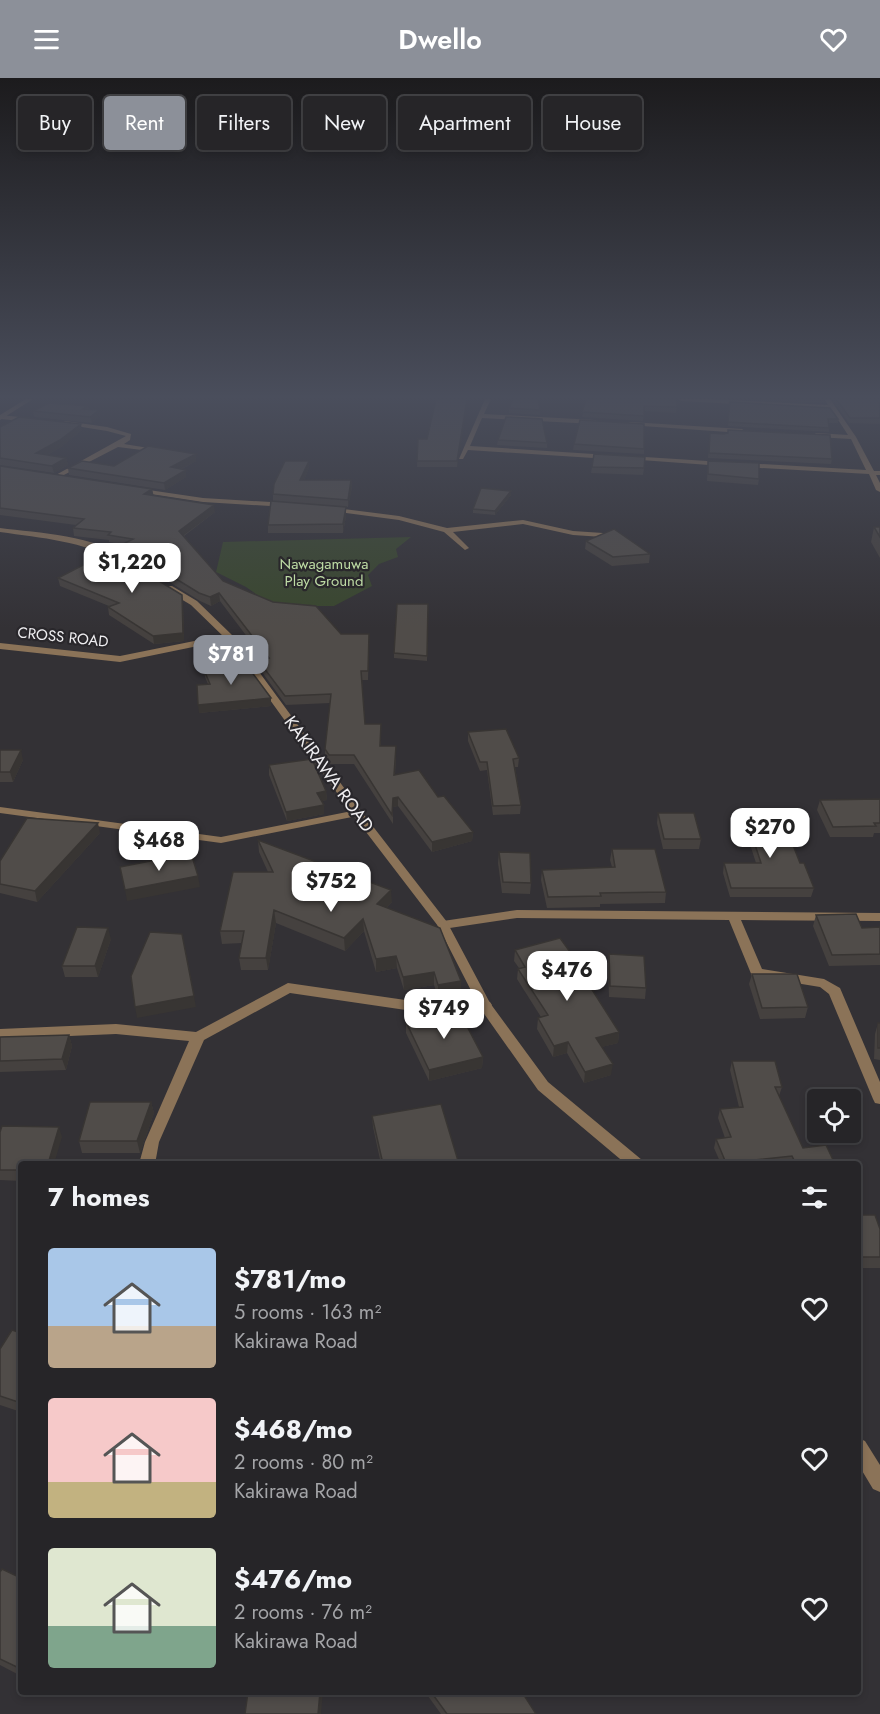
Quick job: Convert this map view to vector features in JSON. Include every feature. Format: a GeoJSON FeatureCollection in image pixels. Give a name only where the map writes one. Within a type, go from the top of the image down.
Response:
{"type":"FeatureCollection","features":[{"type":"Feature","properties":{"kind":"street"},"geometry":{"type":"LineString","coordinates":[[872,475],[880,490]]}},
{"type":"Feature","properties":{"kind":"street"},"geometry":{"type":"LineString","coordinates":[[45,476],[67,479]]}},
{"type":"Feature","properties":{"kind":"street"},"geometry":{"type":"LineString","coordinates":[[124,488],[203,500],[296,506]]}},
{"type":"Feature","properties":{"kind":"street"},"geometry":{"type":"LineString","coordinates":[[320,507],[399,518],[447,530],[523,522],[573,533],[603,535]]}},
{"type":"Feature","properties":{"kind":"street"},"geometry":{"type":"LineString","coordinates":[[0,530],[88,545],[109,551],[137,568]]}},
{"type":"Feature","properties":{"kind":"street"},"geometry":{"type":"LineString","coordinates":[[447,530],[465,548]]}},
{"type":"Feature","properties":{"kind":"street","name":"KAKIRAWA ROAD"},"geometry":{"type":"LineString","coordinates":[[156,580],[194,603],[229,637],[357,813],[443,925],[484,1005],[543,1086],[633,1161]]}},
{"type":"Feature","properties":{"kind":"street","name":"CROSS ROAD"},"geometry":{"type":"LineString","coordinates":[[0,646],[120,659],[229,637]]}},
{"type":"Feature","properties":{"kind":"street"},"geometry":{"type":"LineString","coordinates":[[0,810],[221,840],[357,813]]}},
{"type":"Feature","properties":{"kind":"street"},"geometry":{"type":"LineString","coordinates":[[443,925],[517,914],[880,916]]}},
{"type":"Feature","properties":{"kind":"street"},"geometry":{"type":"LineString","coordinates":[[733,915],[757,973],[824,983],[836,991],[880,1100]]}},
{"type":"Feature","properties":{"kind":"street"},"geometry":{"type":"LineString","coordinates":[[0,1034],[116,1029],[198,1037],[288,988],[433,1009],[484,1005]]}},
{"type":"Feature","properties":{"kind":"street"},"geometry":{"type":"LineString","coordinates":[[148,1161],[152,1142],[198,1037]]}},
{"type":"Feature","properties":{"kind":"street"},"geometry":{"type":"LineString","coordinates":[[861,1452],[880,1482]]}},
{"type":"Feature","properties":{"kind":"green space","name":"Nawagamuwa Play Ground"},"geometry":{"type":"Polygon","coordinates":[[[411,537],[396,549],[398,557],[379,564],[368,575],[372,586],[334,606],[273,606],[246,587],[216,572],[223,542],[411,537]]]}},
{"type":"Feature","properties":{"kind":"building"},"geometry":{"type":"Polygon","coordinates":[[[0,475],[62,475],[152,489],[144,494],[214,505],[179,531],[223,581],[273,602],[316,606],[341,634],[369,634],[368,671],[361,671],[365,724],[381,724],[380,746],[396,746],[394,775],[419,770],[438,797],[444,796],[473,832],[432,842],[398,797],[393,798],[392,815],[354,755],[329,755],[325,749],[331,694],[285,696],[258,660],[269,658],[219,593],[210,597],[199,593],[121,545],[133,539],[108,535],[111,532],[73,528],[84,519],[0,508],[0,475]]]}},
{"type":"Feature","properties":{"kind":"building"},"geometry":{"type":"Polygon","coordinates":[[[115,475],[177,475],[164,483],[115,475]]]}},
{"type":"Feature","properties":{"kind":"building"},"geometry":{"type":"Polygon","coordinates":[[[278,475],[302,475],[300,480],[351,480],[348,500],[273,494],[278,475]]]}},
{"type":"Feature","properties":{"kind":"building"},"geometry":{"type":"Polygon","coordinates":[[[722,475],[759,475],[759,479],[722,475]]]}},
{"type":"Feature","properties":{"kind":"building"},"geometry":{"type":"Polygon","coordinates":[[[481,488],[511,491],[495,511],[473,509],[481,488]]]}},
{"type":"Feature","properties":{"kind":"building"},"geometry":{"type":"Polygon","coordinates":[[[271,501],[346,507],[343,524],[268,525],[271,501]]]}},
{"type":"Feature","properties":{"kind":"building"},"geometry":{"type":"Polygon","coordinates":[[[874,527],[880,527],[880,537],[874,527]]]}},
{"type":"Feature","properties":{"kind":"building"},"geometry":{"type":"Polygon","coordinates":[[[614,529],[650,554],[613,557],[586,541],[614,529]]]}},
{"type":"Feature","properties":{"kind":"building"},"geometry":{"type":"Polygon","coordinates":[[[110,551],[182,595],[183,633],[153,636],[108,607],[119,603],[58,578],[110,551]]]}},
{"type":"Feature","properties":{"kind":"building"},"geometry":{"type":"Polygon","coordinates":[[[397,604],[428,604],[427,656],[394,653],[397,604]]]}},
{"type":"Feature","properties":{"kind":"building"},"geometry":{"type":"Polygon","coordinates":[[[245,663],[271,698],[198,705],[197,685],[210,684],[204,670],[245,663]]]}},
{"type":"Feature","properties":{"kind":"building"},"geometry":{"type":"Polygon","coordinates":[[[506,729],[519,758],[513,759],[521,805],[493,806],[487,762],[480,762],[468,732],[506,729]]]}},
{"type":"Feature","properties":{"kind":"building"},"geometry":{"type":"Polygon","coordinates":[[[0,750],[21,750],[10,772],[0,772],[0,750]]]}},
{"type":"Feature","properties":{"kind":"building"},"geometry":{"type":"Polygon","coordinates":[[[312,759],[326,791],[317,793],[324,805],[286,812],[269,765],[312,759]]]}},
{"type":"Feature","properties":{"kind":"building"},"geometry":{"type":"Polygon","coordinates":[[[880,799],[880,823],[874,823],[876,826],[833,827],[820,800],[880,799]]]}},
{"type":"Feature","properties":{"kind":"building"},"geometry":{"type":"Polygon","coordinates":[[[658,813],[694,813],[701,839],[664,839],[658,813]]]}},
{"type":"Feature","properties":{"kind":"building"},"geometry":{"type":"Polygon","coordinates":[[[746,817],[782,817],[800,863],[804,863],[814,888],[731,888],[724,863],[761,863],[746,817]]]}},
{"type":"Feature","properties":{"kind":"building"},"geometry":{"type":"Polygon","coordinates":[[[27,818],[98,823],[35,891],[0,884],[0,861],[27,818]]]}},
{"type":"Feature","properties":{"kind":"building"},"geometry":{"type":"Polygon","coordinates":[[[258,840],[391,890],[377,904],[440,928],[461,981],[438,985],[434,972],[403,977],[396,956],[376,959],[363,919],[344,938],[274,910],[266,958],[239,958],[244,931],[220,931],[233,872],[273,872],[258,840]]]}},
{"type":"Feature","properties":{"kind":"building"},"geometry":{"type":"Polygon","coordinates":[[[612,849],[655,849],[666,892],[548,897],[542,870],[615,867],[612,849]]]}},
{"type":"Feature","properties":{"kind":"building"},"geometry":{"type":"Polygon","coordinates":[[[499,852],[530,853],[531,883],[503,882],[499,852]]]}},
{"type":"Feature","properties":{"kind":"building"},"geometry":{"type":"Polygon","coordinates":[[[191,853],[198,876],[125,890],[120,867],[191,853]]]}},
{"type":"Feature","properties":{"kind":"building"},"geometry":{"type":"Polygon","coordinates":[[[856,914],[862,928],[880,927],[880,954],[832,955],[816,915],[856,914]]]}},
{"type":"Feature","properties":{"kind":"building"},"geometry":{"type":"Polygon","coordinates":[[[77,927],[108,928],[95,966],[62,966],[77,927]]]}},
{"type":"Feature","properties":{"kind":"building"},"geometry":{"type":"Polygon","coordinates":[[[150,932],[182,934],[194,996],[135,1007],[131,976],[150,932]]]}},
{"type":"Feature","properties":{"kind":"building"},"geometry":{"type":"Polygon","coordinates":[[[560,938],[594,985],[589,985],[619,1032],[596,1038],[613,1064],[585,1072],[568,1042],[554,1046],[538,1018],[548,1015],[518,969],[525,967],[515,950],[560,938]]]}},
{"type":"Feature","properties":{"kind":"building"},"geometry":{"type":"Polygon","coordinates":[[[609,954],[644,956],[646,988],[610,986],[609,954]]]}},
{"type":"Feature","properties":{"kind":"building"},"geometry":{"type":"Polygon","coordinates":[[[752,974],[797,974],[808,1007],[762,1008],[752,974]]]}},
{"type":"Feature","properties":{"kind":"building"},"geometry":{"type":"Polygon","coordinates":[[[458,1009],[483,1057],[429,1070],[406,1022],[458,1009]]]}},
{"type":"Feature","properties":{"kind":"building"},"geometry":{"type":"Polygon","coordinates":[[[878,1023],[880,1023],[880,1048],[878,1048],[878,1023]]]}},
{"type":"Feature","properties":{"kind":"building"},"geometry":{"type":"Polygon","coordinates":[[[69,1035],[62,1059],[0,1061],[0,1037],[69,1035]]]}},
{"type":"Feature","properties":{"kind":"building"},"geometry":{"type":"Polygon","coordinates":[[[732,1061],[775,1061],[782,1087],[775,1087],[803,1148],[826,1145],[834,1161],[794,1161],[792,1156],[725,1161],[716,1139],[731,1137],[720,1109],[743,1107],[732,1061]]]}},
{"type":"Feature","properties":{"kind":"building"},"geometry":{"type":"Polygon","coordinates":[[[90,1102],[151,1102],[137,1141],[79,1141],[90,1102]]]}},
{"type":"Feature","properties":{"kind":"building"},"geometry":{"type":"Polygon","coordinates":[[[441,1104],[458,1161],[382,1161],[372,1116],[441,1104]]]}},
{"type":"Feature","properties":{"kind":"building"},"geometry":{"type":"Polygon","coordinates":[[[2,1126],[59,1127],[49,1161],[18,1161],[18,1170],[0,1170],[2,1126]]]}},
{"type":"Feature","properties":{"kind":"building"},"geometry":{"type":"Polygon","coordinates":[[[861,1215],[875,1215],[880,1229],[880,1257],[861,1257],[861,1215]]]}},
{"type":"Feature","properties":{"kind":"building"},"geometry":{"type":"Polygon","coordinates":[[[12,1330],[18,1332],[18,1402],[0,1396],[0,1349],[12,1330]]]}},
{"type":"Feature","properties":{"kind":"building"},"geometry":{"type":"Polygon","coordinates":[[[2,1569],[18,1577],[18,1668],[0,1659],[0,1572],[2,1569]]]}},
{"type":"Feature","properties":{"kind":"building"},"geometry":{"type":"Polygon","coordinates":[[[248,1695],[320,1695],[318,1714],[245,1714],[248,1695]]]}},
{"type":"Feature","properties":{"kind":"building"},"geometry":{"type":"Polygon","coordinates":[[[433,1695],[524,1695],[536,1714],[447,1714],[433,1695]]]}}]}
